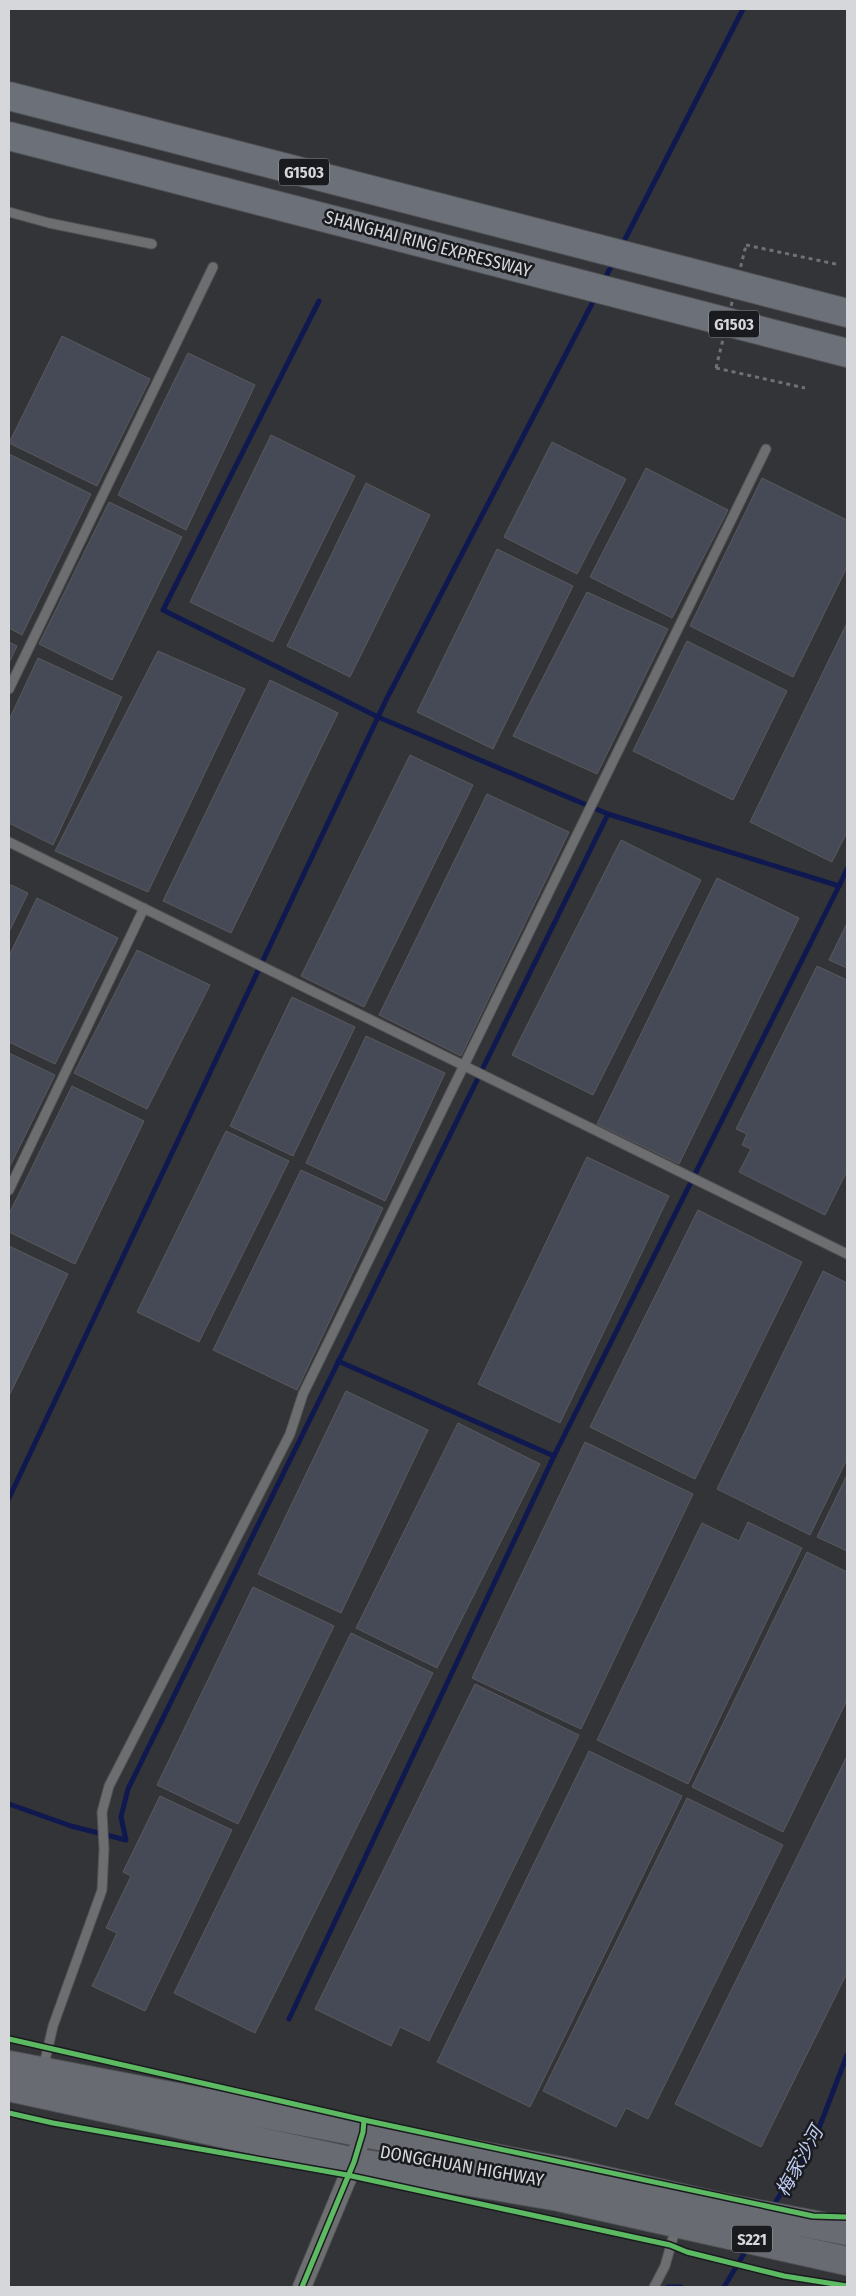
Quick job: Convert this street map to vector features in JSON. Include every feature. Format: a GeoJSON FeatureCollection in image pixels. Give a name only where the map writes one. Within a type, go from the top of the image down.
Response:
{"type":"FeatureCollection","features":[{"type":"Feature","properties":{"kind":"highway","name":"G1503"},"geometry":{"type":"LineString","coordinates":[[9,96],[847,313]]}},
{"type":"Feature","properties":{"kind":"highway","name":"SHANGHAI RING EXPRESSWAY"},"geometry":{"type":"LineString","coordinates":[[9,136],[847,353]]}},
{"type":"Feature","properties":{"kind":"main road","name":"DONGCHUAN HIGHWAY"},"geometry":{"type":"LineString","coordinates":[[9,2065],[562,2171],[710,2218],[804,2237],[847,2260]]}},
{"type":"Feature","properties":{"kind":"main road","name":"DONGCHUAN HIGHWAY"},"geometry":{"type":"LineString","coordinates":[[9,2087],[354,2162],[559,2197],[677,2223],[710,2218]]}},
{"type":"Feature","properties":{"kind":"main road","name":"DONGCHUAN HIGHWAY"},"geometry":{"type":"LineString","coordinates":[[804,2237],[847,2231]]}},
{"type":"Feature","properties":{"kind":"street"},"geometry":{"type":"LineString","coordinates":[[302,2287],[354,2162],[363,2132]]}},
{"type":"Feature","properties":{"kind":"lane"},"geometry":{"type":"LineString","coordinates":[[9,212],[49,223],[152,244]]}},
{"type":"Feature","properties":{"kind":"lane"},"geometry":{"type":"LineString","coordinates":[[9,689],[213,267]]}},
{"type":"Feature","properties":{"kind":"lane"},"geometry":{"type":"LineString","coordinates":[[42,2071],[53,2026],[102,1890],[102,1812],[109,1786],[290,1434],[303,1394],[766,449]]}},
{"type":"Feature","properties":{"kind":"lane"},"geometry":{"type":"LineString","coordinates":[[9,842],[847,1254]]}},
{"type":"Feature","properties":{"kind":"lane"},"geometry":{"type":"LineString","coordinates":[[9,1190],[144,908]]}},
{"type":"Feature","properties":{"kind":"lane"},"geometry":{"type":"LineString","coordinates":[[654,2287],[665,2266],[677,2223]]}},
{"type":"Feature","properties":{"kind":"path"},"geometry":{"type":"LineString","coordinates":[[805,388],[716,368],[746,245],[840,265]]}},
{"type":"Feature","properties":{"kind":"building"},"geometry":{"type":"Polygon","coordinates":[[[62,336],[150,379],[97,486],[9,443],[62,336]]]}},
{"type":"Feature","properties":{"kind":"building"},"geometry":{"type":"Polygon","coordinates":[[[188,353],[255,385],[186,530],[118,495],[188,353]]]}},
{"type":"Feature","properties":{"kind":"building"},"geometry":{"type":"Polygon","coordinates":[[[271,435],[355,476],[273,642],[190,602],[271,435]]]}},
{"type":"Feature","properties":{"kind":"building"},"geometry":{"type":"Polygon","coordinates":[[[552,442],[626,479],[577,574],[504,537],[552,442]]]}},
{"type":"Feature","properties":{"kind":"building"},"geometry":{"type":"Polygon","coordinates":[[[9,454],[91,494],[22,635],[9,628],[9,454]]]}},
{"type":"Feature","properties":{"kind":"building"},"geometry":{"type":"Polygon","coordinates":[[[646,468],[728,510],[672,618],[590,577],[646,468]]]}},
{"type":"Feature","properties":{"kind":"building"},"geometry":{"type":"Polygon","coordinates":[[[762,478],[847,520],[847,567],[793,677],[690,626],[762,478]]]}},
{"type":"Feature","properties":{"kind":"building"},"geometry":{"type":"Polygon","coordinates":[[[366,483],[430,515],[350,677],[287,646],[366,483]]]}},
{"type":"Feature","properties":{"kind":"building"},"geometry":{"type":"Polygon","coordinates":[[[109,502],[182,537],[112,680],[39,644],[109,502]]]}},
{"type":"Feature","properties":{"kind":"building"},"geometry":{"type":"Polygon","coordinates":[[[497,549],[573,586],[493,749],[417,712],[497,549]]]}},
{"type":"Feature","properties":{"kind":"building"},"geometry":{"type":"Polygon","coordinates":[[[587,592],[668,629],[597,774],[513,736],[587,592]]]}},
{"type":"Feature","properties":{"kind":"building"},"geometry":{"type":"Polygon","coordinates":[[[847,623],[847,832],[832,862],[750,822],[847,623]]]}},
{"type":"Feature","properties":{"kind":"building"},"geometry":{"type":"Polygon","coordinates":[[[687,641],[787,691],[733,800],[633,751],[687,641]]]}},
{"type":"Feature","properties":{"kind":"building"},"geometry":{"type":"Polygon","coordinates":[[[9,642],[17,646],[9,663],[9,642]]]}},
{"type":"Feature","properties":{"kind":"building"},"geometry":{"type":"Polygon","coordinates":[[[158,651],[245,689],[148,892],[55,851],[158,651]]]}},
{"type":"Feature","properties":{"kind":"building"},"geometry":{"type":"Polygon","coordinates":[[[38,658],[122,697],[53,845],[9,823],[9,720],[38,658]]]}},
{"type":"Feature","properties":{"kind":"building"},"geometry":{"type":"Polygon","coordinates":[[[270,680],[338,713],[231,933],[163,901],[270,680]]]}},
{"type":"Feature","properties":{"kind":"building"},"geometry":{"type":"Polygon","coordinates":[[[410,755],[473,785],[364,1007],[301,976],[410,755]]]}},
{"type":"Feature","properties":{"kind":"building"},"geometry":{"type":"Polygon","coordinates":[[[487,794],[569,832],[461,1056],[379,1015],[487,794]]]}},
{"type":"Feature","properties":{"kind":"building"},"geometry":{"type":"Polygon","coordinates":[[[621,840],[701,880],[593,1095],[512,1055],[621,840]]]}},
{"type":"Feature","properties":{"kind":"building"},"geometry":{"type":"Polygon","coordinates":[[[717,878],[799,918],[679,1164],[597,1124],[717,878]]]}},
{"type":"Feature","properties":{"kind":"building"},"geometry":{"type":"Polygon","coordinates":[[[9,884],[28,893],[9,932],[9,884]]]}},
{"type":"Feature","properties":{"kind":"building"},"geometry":{"type":"Polygon","coordinates":[[[37,898],[118,938],[55,1064],[9,1042],[9,956],[37,898]]]}},
{"type":"Feature","properties":{"kind":"building"},"geometry":{"type":"Polygon","coordinates":[[[847,923],[847,968],[829,960],[847,923]]]}},
{"type":"Feature","properties":{"kind":"building"},"geometry":{"type":"Polygon","coordinates":[[[137,950],[210,985],[147,1109],[74,1073],[137,950]]]}},
{"type":"Feature","properties":{"kind":"building"},"geometry":{"type":"Polygon","coordinates":[[[817,966],[847,980],[847,1171],[825,1215],[739,1172],[751,1149],[742,1145],[747,1134],[736,1129],[817,966]]]}},
{"type":"Feature","properties":{"kind":"building"},"geometry":{"type":"Polygon","coordinates":[[[292,997],[355,1027],[293,1156],[230,1126],[292,997]]]}},
{"type":"Feature","properties":{"kind":"building"},"geometry":{"type":"Polygon","coordinates":[[[366,1036],[445,1073],[385,1201],[306,1163],[366,1036]]]}},
{"type":"Feature","properties":{"kind":"building"},"geometry":{"type":"Polygon","coordinates":[[[9,1053],[55,1075],[9,1168],[9,1053]]]}},
{"type":"Feature","properties":{"kind":"building"},"geometry":{"type":"Polygon","coordinates":[[[72,1086],[144,1121],[75,1264],[9,1232],[9,1214],[72,1086]]]}},
{"type":"Feature","properties":{"kind":"building"},"geometry":{"type":"Polygon","coordinates":[[[226,1131],[289,1161],[199,1342],[137,1312],[226,1131]]]}},
{"type":"Feature","properties":{"kind":"building"},"geometry":{"type":"Polygon","coordinates":[[[587,1157],[669,1196],[560,1423],[478,1384],[587,1157]]]}},
{"type":"Feature","properties":{"kind":"building"},"geometry":{"type":"Polygon","coordinates":[[[301,1170],[383,1208],[297,1390],[213,1350],[301,1170]]]}},
{"type":"Feature","properties":{"kind":"building"},"geometry":{"type":"Polygon","coordinates":[[[698,1210],[802,1262],[695,1479],[590,1427],[698,1210]]]}},
{"type":"Feature","properties":{"kind":"building"},"geometry":{"type":"Polygon","coordinates":[[[9,1246],[68,1274],[9,1396],[9,1246]]]}},
{"type":"Feature","properties":{"kind":"building"},"geometry":{"type":"Polygon","coordinates":[[[823,1271],[847,1283],[847,1459],[810,1535],[717,1489],[823,1271]]]}},
{"type":"Feature","properties":{"kind":"building"},"geometry":{"type":"Polygon","coordinates":[[[346,1391],[428,1430],[341,1613],[258,1574],[346,1391]]]}},
{"type":"Feature","properties":{"kind":"building"},"geometry":{"type":"Polygon","coordinates":[[[458,1423],[540,1464],[437,1668],[356,1628],[458,1423]]]}},
{"type":"Feature","properties":{"kind":"building"},"geometry":{"type":"Polygon","coordinates":[[[585,1442],[693,1494],[581,1729],[472,1678],[585,1442]]]}},
{"type":"Feature","properties":{"kind":"building"},"geometry":{"type":"Polygon","coordinates":[[[847,1475],[847,1551],[817,1537],[847,1475]]]}},
{"type":"Feature","properties":{"kind":"building"},"geometry":{"type":"Polygon","coordinates":[[[748,1522],[802,1548],[688,1784],[597,1740],[702,1523],[739,1541],[748,1522]]]}},
{"type":"Feature","properties":{"kind":"building"},"geometry":{"type":"Polygon","coordinates":[[[807,1552],[847,1572],[847,1700],[783,1832],[692,1787],[807,1552]]]}},
{"type":"Feature","properties":{"kind":"building"},"geometry":{"type":"Polygon","coordinates":[[[253,1587],[334,1626],[238,1824],[157,1785],[253,1587]]]}},
{"type":"Feature","properties":{"kind":"building"},"geometry":{"type":"Polygon","coordinates":[[[351,1633],[433,1673],[255,2033],[174,1993],[351,1633]]]}},
{"type":"Feature","properties":{"kind":"building"},"geometry":{"type":"Polygon","coordinates":[[[475,1684],[579,1735],[429,2041],[400,2027],[391,2046],[315,2009],[475,1684]]]}},
{"type":"Feature","properties":{"kind":"building"},"geometry":{"type":"Polygon","coordinates":[[[589,1751],[682,1796],[530,2107],[437,2062],[589,1751]]]}},
{"type":"Feature","properties":{"kind":"building"},"geometry":{"type":"Polygon","coordinates":[[[847,1756],[847,1973],[761,2147],[675,2104],[847,1756]]]}},
{"type":"Feature","properties":{"kind":"building"},"geometry":{"type":"Polygon","coordinates":[[[160,1796],[232,1830],[145,2011],[92,1986],[117,1933],[106,1928],[131,1876],[123,1872],[160,1796]]]}},
{"type":"Feature","properties":{"kind":"building"},"geometry":{"type":"Polygon","coordinates":[[[687,1798],[783,1845],[648,2119],[626,2108],[616,2127],[543,2091],[687,1798]]]}},
{"type":"Feature","properties":{"kind":"waterway"},"geometry":{"type":"LineString","coordinates":[[621,247],[743,9]]}},
{"type":"Feature","properties":{"kind":"waterway"},"geometry":{"type":"LineString","coordinates":[[603,282],[614,261]]}},
{"type":"Feature","properties":{"kind":"waterway"},"geometry":{"type":"LineString","coordinates":[[9,1498],[386,700],[596,296]]}},
{"type":"Feature","properties":{"kind":"waterway"},"geometry":{"type":"LineString","coordinates":[[319,301],[163,610],[378,717],[608,814],[839,886],[847,869]]}},
{"type":"Feature","properties":{"kind":"waterway"},"geometry":{"type":"LineString","coordinates":[[9,1804],[71,1826],[126,1840],[121,1817],[128,1789],[608,814]]}},
{"type":"Feature","properties":{"kind":"waterway"},"geometry":{"type":"LineString","coordinates":[[338,1361],[554,1456],[839,886]]}},
{"type":"Feature","properties":{"kind":"waterway"},"geometry":{"type":"LineString","coordinates":[[289,2019],[554,1456]]}},
{"type":"Feature","properties":{"kind":"waterway","name":"梅家沙河"},"geometry":{"type":"LineString","coordinates":[[772,2208],[816,2136],[847,2055]]}},
{"type":"Feature","properties":{"kind":"waterway","name":"梅家沙河"},"geometry":{"type":"LineString","coordinates":[[724,2287],[748,2247]]}},
{"type":"Feature","properties":{"kind":"waterway","name":"梅家沙河"},"geometry":{"type":"LineString","coordinates":[[668,2287],[681,2287]]}},
{"type":"Feature","properties":{"kind":"cycle path"},"geometry":{"type":"LineString","coordinates":[[9,2039],[364,2120],[813,2216],[847,2217]]}},
{"type":"Feature","properties":{"kind":"cycle path"},"geometry":{"type":"LineString","coordinates":[[9,2113],[53,2123],[347,2175],[670,2245],[687,2252],[784,2276],[847,2286]]}},
{"type":"Feature","properties":{"kind":"cycle path"},"geometry":{"type":"LineString","coordinates":[[302,2287],[354,2162],[363,2132],[364,2120]]}}]}
